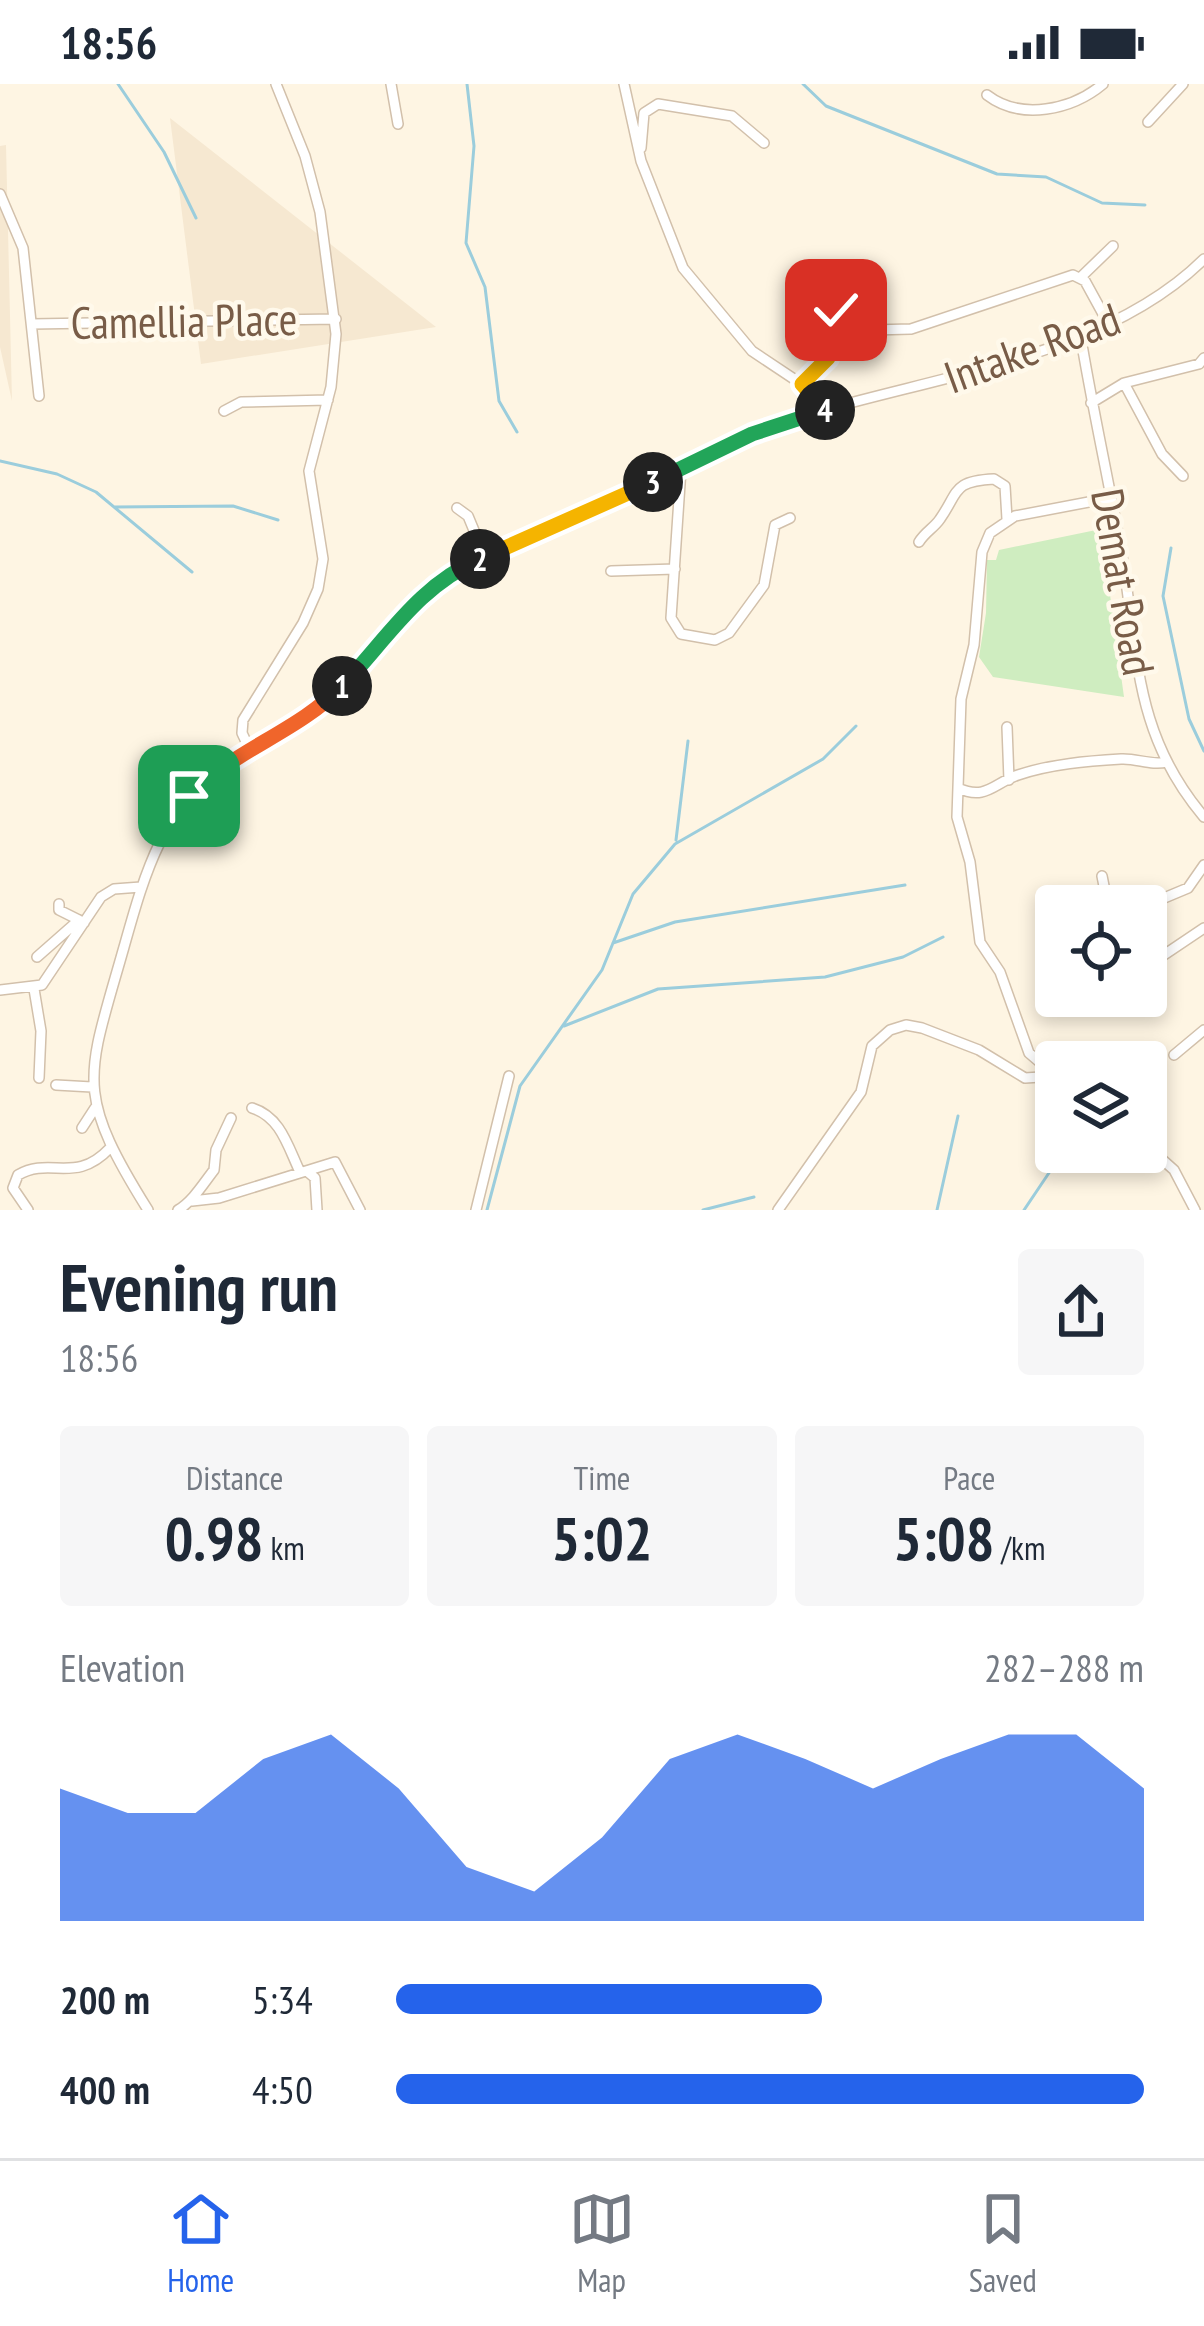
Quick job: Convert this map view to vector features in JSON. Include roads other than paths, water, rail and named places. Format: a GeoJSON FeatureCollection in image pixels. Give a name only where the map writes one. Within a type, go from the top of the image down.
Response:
{"type":"FeatureCollection","features":[{"type":"Feature","properties":{"kind":"street"},"geometry":{"type":"LineString","coordinates":[[249,748],[242,733],[243,720],[304,622],[318,590],[323,559],[309,471],[328,400],[336,319],[327,241],[311,174],[276,84]]}},
{"type":"Feature","properties":{"kind":"street"},"geometry":{"type":"LineString","coordinates":[[391,84],[398,124]]}},
{"type":"Feature","properties":{"kind":"street"},"geometry":{"type":"LineString","coordinates":[[624,84],[639,153],[688,276],[762,361],[802,384],[826,412]]}},
{"type":"Feature","properties":{"kind":"street"},"geometry":{"type":"LineString","coordinates":[[987,95],[1008,107],[1039,110],[1078,100],[1103,84]]}},
{"type":"Feature","properties":{"kind":"street"},"geometry":{"type":"LineString","coordinates":[[1148,122],[1183,84]]}},
{"type":"Feature","properties":{"kind":"street"},"geometry":{"type":"LineString","coordinates":[[639,153],[644,113],[658,104],[732,116],[764,143]]}},
{"type":"Feature","properties":{"kind":"street","name":"Camellia Place"},"geometry":{"type":"LineString","coordinates":[[0,194],[23,248],[38,396]]}},
{"type":"Feature","properties":{"kind":"street"},"geometry":{"type":"LineString","coordinates":[[802,384],[828,358],[835,339],[872,330],[921,327],[1060,276],[1081,277],[1113,246]]}},
{"type":"Feature","properties":{"kind":"street","name":"Intake Road"},"geometry":{"type":"LineString","coordinates":[[148,1210],[110,1148],[95,1108],[93,1054],[158,843],[178,809],[203,781],[335,693],[413,603],[442,579],[485,556],[773,426],[975,372],[1108,323],[1168,292],[1204,259]]}},
{"type":"Feature","properties":{"kind":"street"},"geometry":{"type":"LineString","coordinates":[[1081,277],[1108,323]]}},
{"type":"Feature","properties":{"kind":"street"},"geometry":{"type":"LineString","coordinates":[[823,307],[872,330]]}},
{"type":"Feature","properties":{"kind":"street","name":"Camellia Place"},"geometry":{"type":"LineString","coordinates":[[32,324],[336,319]]}},
{"type":"Feature","properties":{"kind":"street","name":"Demat Road"},"geometry":{"type":"LineString","coordinates":[[1080,333],[1145,714],[1168,762],[1204,817]]}},
{"type":"Feature","properties":{"kind":"street"},"geometry":{"type":"LineString","coordinates":[[1091,403],[1124,383],[1202,365]]}},
{"type":"Feature","properties":{"kind":"street"},"geometry":{"type":"LineString","coordinates":[[1124,383],[1162,454],[1184,476]]}},
{"type":"Feature","properties":{"kind":"street"},"geometry":{"type":"LineString","coordinates":[[224,411],[241,403],[328,400]]}},
{"type":"Feature","properties":{"kind":"street"},"geometry":{"type":"LineString","coordinates":[[681,469],[674,628],[681,634],[722,639],[759,595],[775,525],[790,518]]}},
{"type":"Feature","properties":{"kind":"street"},"geometry":{"type":"LineString","coordinates":[[919,542],[941,517],[952,493],[976,481],[994,478],[1005,486],[1007,519]]}},
{"type":"Feature","properties":{"kind":"street"},"geometry":{"type":"LineString","coordinates":[[1035,1058],[1029,1053],[1000,972],[980,942],[970,862],[957,817],[962,699],[974,645],[982,552],[990,533],[1007,519],[1110,498]]}},
{"type":"Feature","properties":{"kind":"street"},"geometry":{"type":"LineString","coordinates":[[457,508],[468,516],[485,556]]}},
{"type":"Feature","properties":{"kind":"street"},"geometry":{"type":"LineString","coordinates":[[611,572],[675,569]]}},
{"type":"Feature","properties":{"kind":"street"},"geometry":{"type":"LineString","coordinates":[[1007,727],[1009,779]]}},
{"type":"Feature","properties":{"kind":"street"},"geometry":{"type":"LineString","coordinates":[[958,788],[979,793],[1009,779],[1070,763],[1125,758],[1168,762]]}},
{"type":"Feature","properties":{"kind":"street"},"geometry":{"type":"LineString","coordinates":[[1167,896],[1188,887],[1204,865]]}},
{"type":"Feature","properties":{"kind":"street"},"geometry":{"type":"LineString","coordinates":[[1102,876],[1104,885]]}},
{"type":"Feature","properties":{"kind":"street"},"geometry":{"type":"LineString","coordinates":[[37,957],[107,892],[141,887]]}},
{"type":"Feature","properties":{"kind":"street"},"geometry":{"type":"LineString","coordinates":[[59,904],[59,910],[81,921]]}},
{"type":"Feature","properties":{"kind":"street"},"geometry":{"type":"LineString","coordinates":[[0,990],[42,986],[81,921]]}},
{"type":"Feature","properties":{"kind":"street"},"geometry":{"type":"LineString","coordinates":[[1167,953],[1204,928]]}},
{"type":"Feature","properties":{"kind":"street"},"geometry":{"type":"LineString","coordinates":[[34,989],[41,1031],[39,1078]]}},
{"type":"Feature","properties":{"kind":"street"},"geometry":{"type":"LineString","coordinates":[[778,1210],[861,1092],[872,1046],[890,1030],[902,1025],[922,1028],[979,1050],[1025,1078],[1035,1077]]}},
{"type":"Feature","properties":{"kind":"street"},"geometry":{"type":"LineString","coordinates":[[1174,1054],[1204,1030]]}},
{"type":"Feature","properties":{"kind":"street"},"geometry":{"type":"LineString","coordinates":[[476,1210],[509,1076]]}},
{"type":"Feature","properties":{"kind":"street"},"geometry":{"type":"LineString","coordinates":[[56,1085],[92,1087]]}},
{"type":"Feature","properties":{"kind":"street"},"geometry":{"type":"LineString","coordinates":[[82,1128],[95,1108]]}},
{"type":"Feature","properties":{"kind":"street"},"geometry":{"type":"LineString","coordinates":[[252,1108],[270,1117],[305,1173],[315,1178],[317,1210]]}},
{"type":"Feature","properties":{"kind":"street"},"geometry":{"type":"LineString","coordinates":[[192,1201],[199,1184],[214,1170],[216,1150],[231,1118]]}},
{"type":"Feature","properties":{"kind":"street"},"geometry":{"type":"LineString","coordinates":[[28,1210],[13,1188],[18,1175],[32,1168],[82,1169],[110,1148]]}},
{"type":"Feature","properties":{"kind":"street"},"geometry":{"type":"LineString","coordinates":[[178,1210],[192,1201],[219,1198],[338,1163],[359,1210]]}},
{"type":"Feature","properties":{"kind":"street"},"geometry":{"type":"LineString","coordinates":[[1167,1164],[1195,1210]]}},
{"type":"Feature","properties":{"kind":"waterway"},"geometry":{"type":"LineString","coordinates":[[118,84],[164,152],[196,218]]}},
{"type":"Feature","properties":{"kind":"waterway"},"geometry":{"type":"LineString","coordinates":[[467,84],[474,146],[466,243],[485,287],[499,401],[517,432]]}},
{"type":"Feature","properties":{"kind":"waterway"},"geometry":{"type":"LineString","coordinates":[[803,84],[826,106],[997,174],[1046,177],[1102,203],[1145,205]]}},
{"type":"Feature","properties":{"kind":"waterway"},"geometry":{"type":"LineString","coordinates":[[0,461],[57,474],[96,492],[192,572]]}},
{"type":"Feature","properties":{"kind":"waterway"},"geometry":{"type":"LineString","coordinates":[[114,507],[233,506],[278,520]]}},
{"type":"Feature","properties":{"kind":"waterway"},"geometry":{"type":"LineString","coordinates":[[1171,548],[1163,596],[1189,719],[1204,751]]}},
{"type":"Feature","properties":{"kind":"waterway"},"geometry":{"type":"LineString","coordinates":[[487,1210],[520,1086],[602,970],[633,894],[675,844],[823,759],[856,726]]}},
{"type":"Feature","properties":{"kind":"waterway"},"geometry":{"type":"LineString","coordinates":[[676,840],[688,741]]}},
{"type":"Feature","properties":{"kind":"waterway"},"geometry":{"type":"LineString","coordinates":[[613,943],[675,922],[905,885]]}},
{"type":"Feature","properties":{"kind":"waterway"},"geometry":{"type":"LineString","coordinates":[[564,1026],[658,989],[825,977],[903,957],[943,937]]}},
{"type":"Feature","properties":{"kind":"waterway"},"geometry":{"type":"LineString","coordinates":[[937,1210],[958,1116]]}},
{"type":"Feature","properties":{"kind":"waterway"},"geometry":{"type":"LineString","coordinates":[[1024,1210],[1049,1173]]}},
{"type":"Feature","properties":{"kind":"waterway"},"geometry":{"type":"LineString","coordinates":[[703,1210],[754,1197]]}}]}
